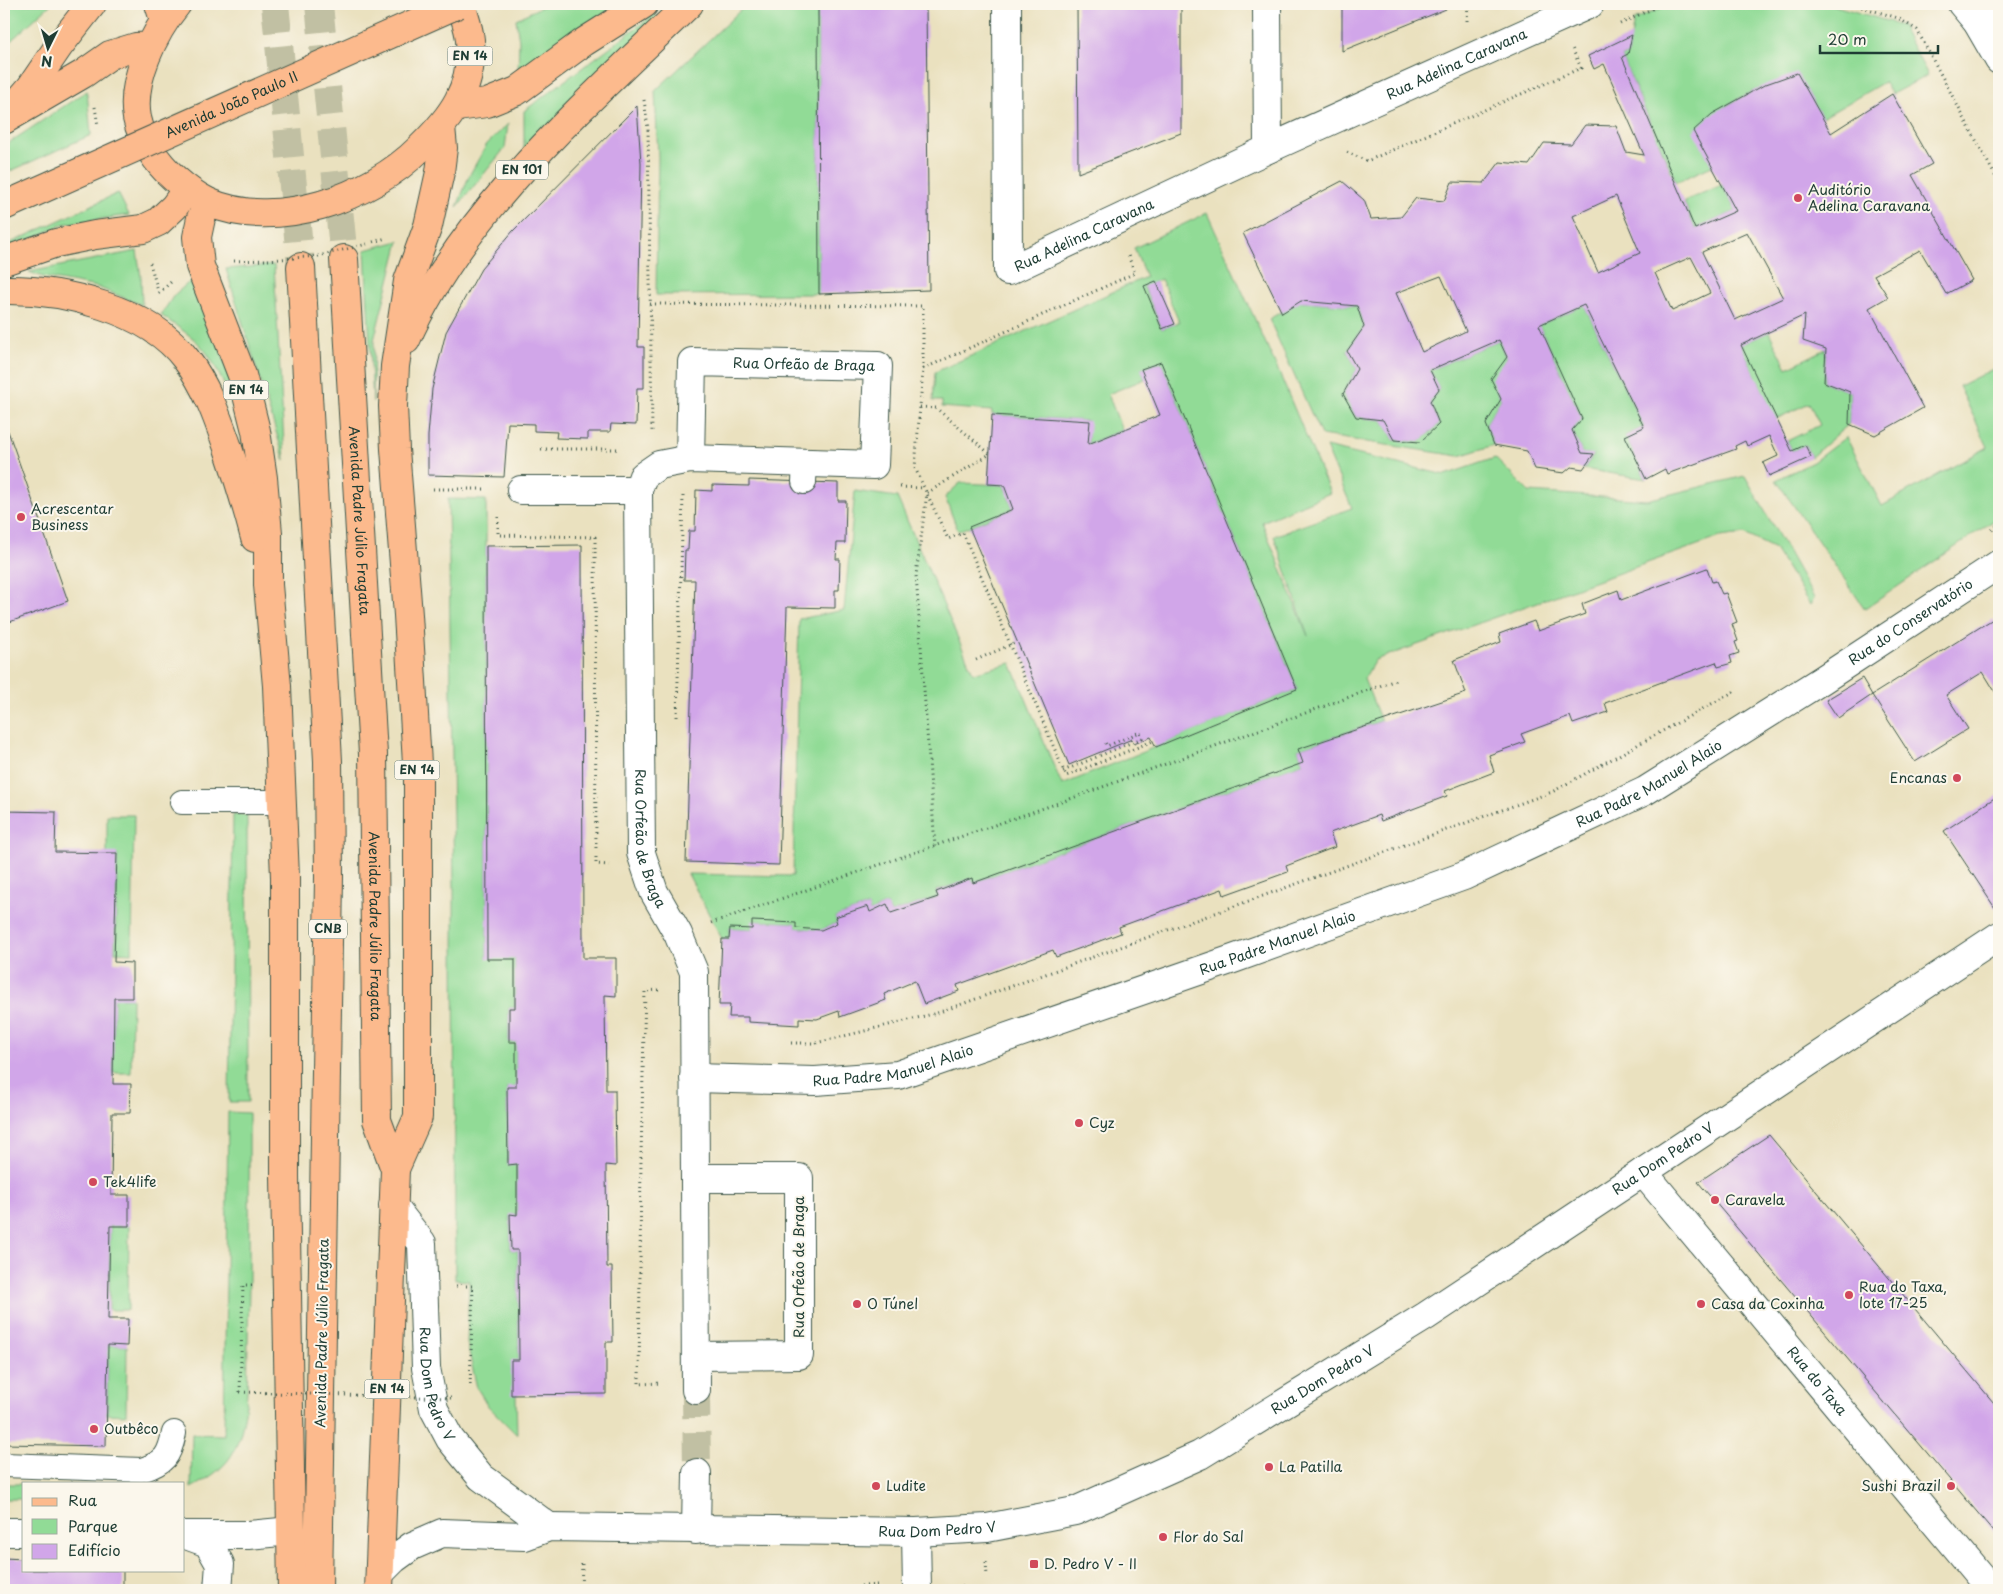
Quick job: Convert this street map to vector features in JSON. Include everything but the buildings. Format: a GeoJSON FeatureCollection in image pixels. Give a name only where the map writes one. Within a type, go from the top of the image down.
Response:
{"type":"FeatureCollection","features":[{"type":"Feature","properties":{"kind":"main road"},"geometry":{"type":"LineString","coordinates":[[4,120],[31,87],[59,46],[92,4]]}},
{"type":"Feature","properties":{"kind":"main road","name":"EN 14"},"geometry":{"type":"LineString","coordinates":[[395,1169],[418,1117],[418,780],[395,450],[393,406],[395,366],[408,281],[428,226],[440,172],[449,117],[469,75],[470,40],[460,4]]}},
{"type":"Feature","properties":{"kind":"main road","name":"Avenida João Paulo II"},"geometry":{"type":"LineString","coordinates":[[4,206],[460,4]]}},
{"type":"Feature","properties":{"kind":"main road"},"geometry":{"type":"LineString","coordinates":[[167,9],[146,55],[137,92],[137,118],[147,143],[161,166],[197,195],[230,208],[259,213],[296,210],[334,201],[370,186],[404,164],[449,117],[517,91],[584,42],[644,4]]}},
{"type":"Feature","properties":{"kind":"main road","name":"EN 101"},"geometry":{"type":"LineString","coordinates":[[395,366],[431,291],[472,231],[504,190],[540,150],[689,4]]}},
{"type":"Feature","properties":{"kind":"main road"},"geometry":{"type":"LineString","coordinates":[[4,120],[83,74],[110,55],[136,47],[150,46]]}},
{"type":"Feature","properties":{"kind":"main road"},"geometry":{"type":"LineString","coordinates":[[4,261],[56,243],[95,235],[143,229],[158,222],[174,207],[197,195]]}},
{"type":"Feature","properties":{"kind":"main road","name":"EN 14"},"geometry":{"type":"LineString","coordinates":[[197,195],[201,218],[198,238],[200,266],[242,375],[256,431],[268,533],[268,586],[277,686],[285,877],[285,1176],[292,1590]]}},
{"type":"Feature","properties":{"kind":"main road","name":"Avenida Padre Júlio Fragata"},"geometry":{"type":"LineString","coordinates":[[344,259],[373,754],[377,1120],[395,1169],[380,1582]]}},
{"type":"Feature","properties":{"kind":"main road","name":"Avenida Padre Júlio Fragata"},"geometry":{"type":"LineString","coordinates":[[301,268],[328,761],[318,1590]]}},
{"type":"Feature","properties":{"kind":"main road"},"geometry":{"type":"LineString","coordinates":[[4,290],[22,289],[66,294],[105,305],[162,336],[186,357],[204,386],[217,416],[245,498],[268,586]]}},
{"type":"Feature","properties":{"kind":"street","name":"Rua Adelina Caravana"},"geometry":{"type":"LineString","coordinates":[[1007,4],[1008,271],[1268,149],[1590,4]]}},
{"type":"Feature","properties":{"kind":"street"},"geometry":{"type":"LineString","coordinates":[[1268,4],[1268,149]]}},
{"type":"Feature","properties":{"kind":"street"},"geometry":{"type":"LineString","coordinates":[[1979,12],[1999,60]]}},
{"type":"Feature","properties":{"kind":"street","name":"Rua Orfeão de Braga"},"geometry":{"type":"LineString","coordinates":[[690,459],[692,362],[878,366],[874,465],[804,473],[690,459],[659,465],[642,476],[638,490],[641,853],[654,892],[678,934],[694,972],[696,1390]]}},
{"type":"Feature","properties":{"kind":"street"},"geometry":{"type":"LineString","coordinates":[[522,490],[638,490]]}},
{"type":"Feature","properties":{"kind":"street","name":"Rua do Conservatório"},"geometry":{"type":"LineString","coordinates":[[1822,680],[1999,564]]}},
{"type":"Feature","properties":{"kind":"street","name":"Rua Padre Manuel Alaio"},"geometry":{"type":"LineString","coordinates":[[694,1078],[815,1081],[898,1075],[1232,959],[1464,876],[1645,791],[1822,680]]}},
{"type":"Feature","properties":{"kind":"street","name":"Rua Dom Pedro V"},"geometry":{"type":"LineString","coordinates":[[380,1582],[394,1558],[412,1546],[442,1533],[525,1536],[549,1527],[916,1532],[987,1528],[1075,1511],[1200,1454],[1426,1316],[1999,936]]}},
{"type":"Feature","properties":{"kind":"street","name":"Rua do Taxa"},"geometry":{"type":"LineString","coordinates":[[1642,1172],[1991,1590]]}},
{"type":"Feature","properties":{"kind":"street","name":"Rua Orfeão de Braga"},"geometry":{"type":"LineString","coordinates":[[696,1178],[798,1178],[799,1355],[696,1356]]}},
{"type":"Feature","properties":{"kind":"street","name":"Rua Dom Pedro V"},"geometry":{"type":"LineString","coordinates":[[393,1206],[422,1243],[426,1368],[434,1408],[450,1439],[481,1477],[549,1527]]}},
{"type":"Feature","properties":{"kind":"street"},"geometry":{"type":"LineString","coordinates":[[696,1530],[697,1473]]}},
{"type":"Feature","properties":{"kind":"street"},"geometry":{"type":"LineString","coordinates":[[185,1535],[248,1535],[292,1531]]}},
{"type":"Feature","properties":{"kind":"street"},"geometry":{"type":"LineString","coordinates":[[4,1532],[22,1532]]}},
{"type":"Feature","properties":{"kind":"street"},"geometry":{"type":"LineString","coordinates":[[916,1532],[917,1590]]}},
{"type":"Feature","properties":{"kind":"street"},"geometry":{"type":"LineString","coordinates":[[185,1535],[208,1543],[220,1564],[218,1590]]}},
{"type":"Feature","properties":{"kind":"lane"},"geometry":{"type":"LineString","coordinates":[[182,802],[283,802]]}},
{"type":"Feature","properties":{"kind":"lane"},"geometry":{"type":"LineString","coordinates":[[4,1465],[142,1470],[156,1465],[166,1458],[174,1433]]}},
{"type":"Feature","properties":{"kind":"path"},"geometry":{"type":"LineString","coordinates":[[1619,24],[1662,4]]}},
{"type":"Feature","properties":{"kind":"path"},"geometry":{"type":"LineString","coordinates":[[1852,4],[1898,18],[1917,30],[1999,183]]}},
{"type":"Feature","properties":{"kind":"path"},"geometry":{"type":"LineString","coordinates":[[1344,151],[1367,161],[1581,68],[1572,48],[1580,44]]}},
{"type":"Feature","properties":{"kind":"path"},"geometry":{"type":"LineString","coordinates":[[644,100],[648,128],[652,433],[646,438]]}},
{"type":"Feature","properties":{"kind":"path"},"geometry":{"type":"LineString","coordinates":[[230,261],[318,256],[391,237]]}},
{"type":"Feature","properties":{"kind":"path"},"geometry":{"type":"LineString","coordinates":[[923,369],[1135,273],[1124,247]]}},
{"type":"Feature","properties":{"kind":"path"},"geometry":{"type":"LineString","coordinates":[[149,260],[159,294]]}},
{"type":"Feature","properties":{"kind":"path"},"geometry":{"type":"LineString","coordinates":[[650,304],[923,306],[923,369],[915,468],[948,539],[963,533],[1066,776],[1154,741]]}},
{"type":"Feature","properties":{"kind":"path"},"geometry":{"type":"LineString","coordinates":[[920,407],[936,408],[990,454],[927,493]]}},
{"type":"Feature","properties":{"kind":"path"},"geometry":{"type":"LineString","coordinates":[[541,448],[626,450]]}},
{"type":"Feature","properties":{"kind":"path"},"geometry":{"type":"LineString","coordinates":[[433,489],[489,489]]}},
{"type":"Feature","properties":{"kind":"path"},"geometry":{"type":"LineString","coordinates":[[677,722],[683,493]]}},
{"type":"Feature","properties":{"kind":"path"},"geometry":{"type":"LineString","coordinates":[[927,493],[916,575],[935,846]]}},
{"type":"Feature","properties":{"kind":"path"},"geometry":{"type":"LineString","coordinates":[[498,508],[498,535],[595,537],[596,864],[612,865]]}},
{"type":"Feature","properties":{"kind":"path"},"geometry":{"type":"LineString","coordinates":[[976,660],[1017,642]]}},
{"type":"Feature","properties":{"kind":"path"},"geometry":{"type":"LineString","coordinates":[[711,931],[708,924],[935,846],[1396,680]]}},
{"type":"Feature","properties":{"kind":"path"},"geometry":{"type":"LineString","coordinates":[[787,1044],[816,1043],[937,1013],[1552,792],[1743,687]]}},
{"type":"Feature","properties":{"kind":"path"},"geometry":{"type":"LineString","coordinates":[[1064,771],[1142,738],[1140,732],[1107,746],[1105,742]]}},
{"type":"Feature","properties":{"kind":"path"},"geometry":{"type":"LineString","coordinates":[[660,990],[645,991],[639,1384],[665,1383]]}},
{"type":"Feature","properties":{"kind":"path"},"geometry":{"type":"LineString","coordinates":[[240,1392],[451,1398]]}},
{"type":"Feature","properties":{"kind":"path"},"geometry":{"type":"LineString","coordinates":[[985,1558],[987,1576]]}},
{"type":"Feature","properties":{"kind":"path"},"geometry":{"type":"LineString","coordinates":[[580,1590],[582,1564]]}},
{"type":"Feature","properties":{"kind":"path"},"geometry":{"type":"LineString","coordinates":[[861,1586],[878,1585]]}},
{"type":"Feature","properties":{"kind":"path"},"geometry":{"type":"LineString","coordinates":[[945,1586],[964,1588]]}},
{"type":"Feature","properties":{"kind":"green space"},"geometry":{"type":"Polygon","coordinates":[[[14,4],[51,4],[4,47],[4,11],[14,4]]]}},
{"type":"Feature","properties":{"kind":"green space"},"geometry":{"type":"Polygon","coordinates":[[[547,4],[618,4],[518,74],[519,41],[516,19],[547,4]]]}},
{"type":"Feature","properties":{"kind":"green space"},"geometry":{"type":"Polygon","coordinates":[[[747,4],[818,4],[819,294],[656,295],[658,157],[655,91],[747,4]]]}},
{"type":"Feature","properties":{"kind":"green space"},"geometry":{"type":"Polygon","coordinates":[[[1671,4],[1829,4],[1901,25],[1928,75],[1892,94],[1884,82],[1822,118],[1797,74],[1769,84],[1729,104],[1694,131],[1712,166],[1676,182],[1622,57],[1628,54],[1634,20],[1671,4]]]}},
{"type":"Feature","properties":{"kind":"green space"},"geometry":{"type":"Polygon","coordinates":[[[656,13],[656,22],[524,150],[524,111],[656,13]]]}},
{"type":"Feature","properties":{"kind":"green space"},"geometry":{"type":"Polygon","coordinates":[[[87,91],[91,135],[4,174],[4,146],[87,91]]]}},
{"type":"Feature","properties":{"kind":"green space"},"geometry":{"type":"Polygon","coordinates":[[[508,124],[505,148],[457,207],[469,176],[487,144],[508,124]]]}},
{"type":"Feature","properties":{"kind":"green space"},"geometry":{"type":"Polygon","coordinates":[[[1722,185],[1736,211],[1695,229],[1684,201],[1722,185]]]}},
{"type":"Feature","properties":{"kind":"green space"},"geometry":{"type":"Polygon","coordinates":[[[118,193],[129,215],[64,224],[4,251],[4,246],[118,193]]]}},
{"type":"Feature","properties":{"kind":"green space"},"geometry":{"type":"Polygon","coordinates":[[[1207,213],[1281,377],[1330,493],[1262,522],[1308,636],[1274,536],[1352,508],[1326,447],[1445,475],[1495,458],[1529,492],[1647,500],[1745,476],[1814,598],[1810,605],[1775,549],[1744,534],[1720,537],[1375,660],[1364,679],[1381,721],[1298,749],[1303,763],[973,883],[972,879],[936,891],[938,897],[891,913],[887,904],[870,912],[868,906],[835,917],[837,923],[821,930],[796,928],[796,923],[753,921],[752,929],[730,928],[729,939],[722,939],[688,874],[793,876],[799,619],[844,610],[855,491],[897,497],[973,673],[1011,663],[1062,785],[1297,689],[1161,362],[1142,369],[1145,379],[1108,394],[1122,430],[1088,444],[1089,421],[992,415],[992,411],[942,407],[942,401],[933,401],[935,372],[1146,277],[1134,248],[1207,213]],[[1161,279],[1144,287],[1162,329],[1179,322],[1161,279]]]}},
{"type":"Feature","properties":{"kind":"green space"},"geometry":{"type":"Polygon","coordinates":[[[399,241],[374,340],[373,402],[365,250],[399,241]]]}},
{"type":"Feature","properties":{"kind":"green space"},"geometry":{"type":"Polygon","coordinates":[[[137,251],[141,277],[142,305],[97,287],[43,277],[29,272],[137,251]]]}},
{"type":"Feature","properties":{"kind":"green space"},"geometry":{"type":"Polygon","coordinates":[[[274,265],[285,461],[226,269],[274,265]]]}},
{"type":"Feature","properties":{"kind":"green space"},"geometry":{"type":"Polygon","coordinates":[[[194,278],[244,414],[232,399],[208,354],[197,342],[161,315],[174,295],[194,278]]]}},
{"type":"Feature","properties":{"kind":"green space"},"geometry":{"type":"Polygon","coordinates":[[[1301,301],[1357,306],[1364,327],[1347,351],[1357,369],[1343,394],[1356,417],[1383,420],[1394,440],[1420,442],[1439,424],[1430,401],[1439,389],[1430,370],[1499,340],[1507,357],[1492,379],[1501,399],[1486,424],[1494,445],[1459,456],[1321,435],[1269,319],[1301,301]]]}},
{"type":"Feature","properties":{"kind":"green space"},"geometry":{"type":"Polygon","coordinates":[[[1584,305],[1644,427],[1625,436],[1646,479],[1583,469],[1594,455],[1582,453],[1572,430],[1582,419],[1539,325],[1584,305]]]}},
{"type":"Feature","properties":{"kind":"green space"},"geometry":{"type":"Polygon","coordinates":[[[1769,332],[1787,368],[1826,349],[1824,382],[1850,392],[1849,424],[1811,457],[1805,445],[1792,451],[1787,441],[1820,425],[1809,403],[1776,419],[1741,345],[1769,332]]]}},
{"type":"Feature","properties":{"kind":"green space"},"geometry":{"type":"Polygon","coordinates":[[[1999,366],[1999,517],[1865,609],[1776,480],[1813,462],[1846,437],[1882,506],[1988,447],[1959,386],[1999,366]]]}},
{"type":"Feature","properties":{"kind":"green space"},"geometry":{"type":"Polygon","coordinates":[[[960,483],[1004,485],[1013,509],[958,531],[945,497],[960,483]]]}},
{"type":"Feature","properties":{"kind":"green space"},"geometry":{"type":"Polygon","coordinates":[[[448,499],[486,500],[487,958],[515,959],[515,1008],[509,1008],[509,1042],[516,1042],[516,1087],[507,1088],[508,1164],[517,1164],[517,1215],[510,1215],[511,1250],[518,1250],[519,1360],[516,1395],[517,1435],[488,1406],[477,1388],[467,1343],[469,1281],[455,1280],[454,887],[448,499]]]}},
{"type":"Feature","properties":{"kind":"green space"},"geometry":{"type":"Polygon","coordinates":[[[107,815],[134,815],[132,953],[115,952],[117,854],[107,854],[107,815]]]}},
{"type":"Feature","properties":{"kind":"green space"},"geometry":{"type":"Polygon","coordinates":[[[233,815],[247,815],[248,1102],[229,1102],[233,815]]]}},
{"type":"Feature","properties":{"kind":"green space"},"geometry":{"type":"Polygon","coordinates":[[[114,998],[132,998],[131,1073],[113,1073],[114,998]]]}},
{"type":"Feature","properties":{"kind":"green space"},"geometry":{"type":"Polygon","coordinates":[[[228,1112],[249,1113],[249,1283],[245,1409],[240,1436],[232,1455],[216,1472],[191,1488],[192,1434],[224,1435],[228,1112]]]}},
{"type":"Feature","properties":{"kind":"green space"},"geometry":{"type":"Polygon","coordinates":[[[110,1226],[129,1226],[128,1310],[109,1310],[110,1226]]]}},
{"type":"Feature","properties":{"kind":"green space"},"geometry":{"type":"Polygon","coordinates":[[[108,1345],[127,1346],[126,1415],[107,1414],[108,1345]]]}},
{"type":"Feature","properties":{"kind":"green space"},"geometry":{"type":"Polygon","coordinates":[[[4,1484],[22,1484],[22,1499],[4,1499],[4,1484]]]}},
{"type":"Feature","properties":{"kind":"tunnel"},"geometry":{"type":"LineString","coordinates":[[275,4],[301,267]]}},
{"type":"Feature","properties":{"kind":"tunnel"},"geometry":{"type":"LineString","coordinates":[[319,4],[344,259]]}},
{"type":"Feature","properties":{"kind":"tunnel"},"geometry":{"type":"LineString","coordinates":[[696,1390],[697,1473]]}},
{"type":"Feature","properties":{"kind":"place","name":"Auditório Adelina Caravana"},"geometry":{"type":"Point","coordinates":[1798,198]}},
{"type":"Feature","properties":{"kind":"place","name":"Acrescentar Business"},"geometry":{"type":"Point","coordinates":[21,517]}},
{"type":"Feature","properties":{"kind":"place","name":"Encanas"},"geometry":{"type":"Point","coordinates":[1957,778]}},
{"type":"Feature","properties":{"kind":"place","name":"Cyz"},"geometry":{"type":"Point","coordinates":[1079,1123]}},
{"type":"Feature","properties":{"kind":"place","name":"Tek4life"},"geometry":{"type":"Point","coordinates":[93,1182]}},
{"type":"Feature","properties":{"kind":"place","name":"Caravela"},"geometry":{"type":"Point","coordinates":[1715,1200]}},
{"type":"Feature","properties":{"kind":"place","name":"Rua do Taxa, lote 17-25"},"geometry":{"type":"Point","coordinates":[1849,1295]}},
{"type":"Feature","properties":{"kind":"place","name":"O Túnel"},"geometry":{"type":"Point","coordinates":[857,1304]}},
{"type":"Feature","properties":{"kind":"place","name":"Casa da Coxinha"},"geometry":{"type":"Point","coordinates":[1701,1304]}},
{"type":"Feature","properties":{"kind":"place","name":"Outbêco"},"geometry":{"type":"Point","coordinates":[94,1429]}},
{"type":"Feature","properties":{"kind":"place","name":"La Patilla"},"geometry":{"type":"Point","coordinates":[1269,1467]}},
{"type":"Feature","properties":{"kind":"place","name":"Ludite"},"geometry":{"type":"Point","coordinates":[876,1486]}},
{"type":"Feature","properties":{"kind":"place","name":"Sushi Brazil"},"geometry":{"type":"Point","coordinates":[1951,1486]}},
{"type":"Feature","properties":{"kind":"place","name":"Flor do Sal"},"geometry":{"type":"Point","coordinates":[1163,1537]}},
{"type":"Feature","properties":{"kind":"place","name":"D. Pedro V - II"},"geometry":{"type":"Point","coordinates":[1034,1564]}}]}
